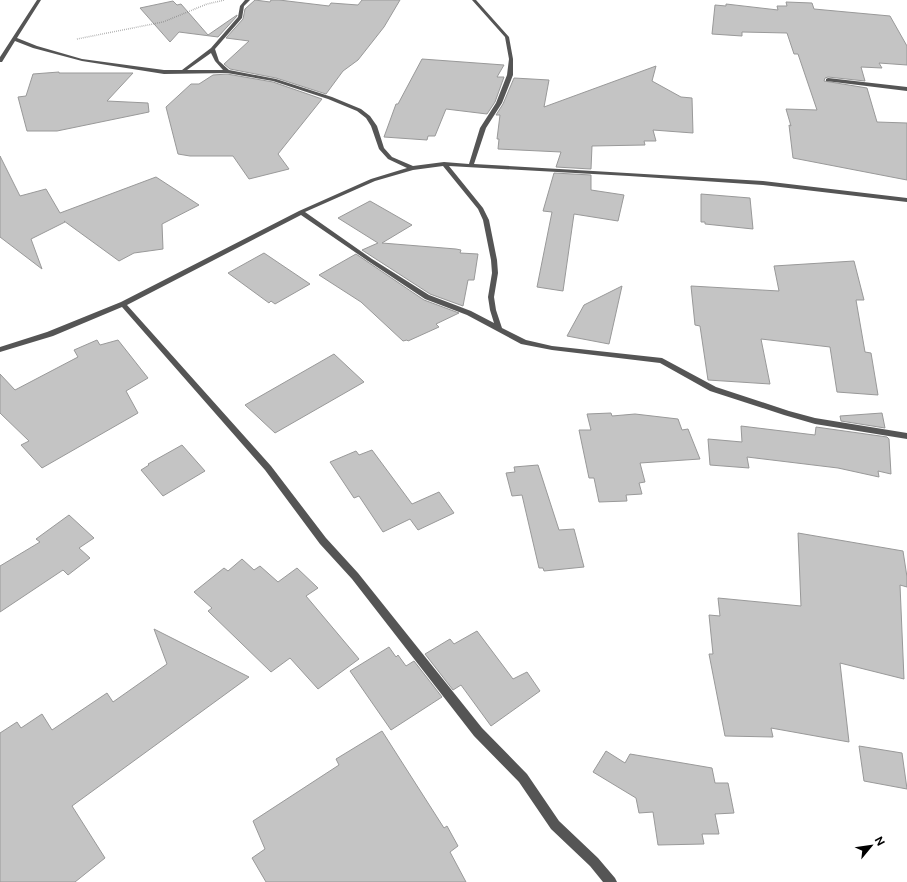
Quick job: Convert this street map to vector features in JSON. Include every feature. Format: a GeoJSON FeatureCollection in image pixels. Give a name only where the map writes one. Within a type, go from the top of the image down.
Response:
{"type":"FeatureCollection","features":[{"type":"Feature","properties":{"kind":"street"},"geometry":{"type":"LineString","coordinates":[[1,59],[39,0]]}},
{"type":"Feature","properties":{"kind":"street"},"geometry":{"type":"LineString","coordinates":[[183,70],[204,57],[213,49],[240,17],[242,6],[248,0]]}},
{"type":"Feature","properties":{"kind":"street"},"geometry":{"type":"LineString","coordinates":[[471,165],[483,128],[499,103],[510,75],[511,59],[507,37],[474,0]]}},
{"type":"Feature","properties":{"kind":"street"},"geometry":{"type":"LineString","coordinates":[[15,39],[35,47],[82,60],[164,72],[183,70],[227,71],[274,80],[330,98],[359,110],[368,117],[374,126],[381,148],[390,158],[412,168]]}},
{"type":"Feature","properties":{"kind":"street"},"geometry":{"type":"LineString","coordinates":[[213,49],[215,60],[220,67],[227,71]]}},
{"type":"Feature","properties":{"kind":"street"},"geometry":{"type":"LineString","coordinates":[[828,80],[907,89]]}},
{"type":"Feature","properties":{"kind":"street"},"geometry":{"type":"LineString","coordinates":[[444,164],[481,209],[486,220],[495,266],[491,297],[493,310],[499,328]]}},
{"type":"Feature","properties":{"kind":"street"},"geometry":{"type":"LineString","coordinates":[[0,350],[50,334],[123,304],[301,212],[373,180],[412,168],[444,164],[471,165],[763,183],[907,200]]}},
{"type":"Feature","properties":{"kind":"street"},"geometry":{"type":"LineString","coordinates":[[301,212],[370,260],[427,297],[448,303],[524,342],[536,345],[662,361],[713,389],[787,413],[815,420],[907,436]]}},
{"type":"Feature","properties":{"kind":"street"},"geometry":{"type":"LineString","coordinates":[[123,304],[268,468],[323,541],[355,576],[478,732],[523,778],[555,825],[594,862],[611,882]]}},
{"type":"Feature","properties":{"kind":"path"},"geometry":{"type":"LineString","coordinates":[[77,40],[162,22],[207,4],[225,0]]}},
{"type":"Feature","properties":{"kind":"building"},"geometry":{"type":"Polygon","coordinates":[[[255,0],[270,2],[271,0],[279,0],[329,6],[331,3],[358,5],[362,0],[400,0],[384,27],[358,60],[343,71],[326,94],[276,78],[230,69],[224,64],[249,41],[226,38],[243,19],[245,9],[255,0]]]}},
{"type":"Feature","properties":{"kind":"building"},"geometry":{"type":"Polygon","coordinates":[[[173,1],[177,5],[181,4],[208,35],[237,16],[218,37],[179,32],[170,42],[140,8],[173,1]]]}},
{"type":"Feature","properties":{"kind":"building"},"geometry":{"type":"Polygon","coordinates":[[[786,2],[812,3],[814,9],[890,16],[907,46],[907,65],[879,63],[882,68],[861,67],[865,81],[828,77],[825,78],[824,81],[867,88],[877,122],[907,123],[907,180],[793,158],[789,125],[791,126],[786,109],[817,110],[798,54],[794,54],[787,33],[742,32],[742,36],[712,34],[715,5],[726,6],[726,4],[778,10],[777,6],[787,6],[786,2]]]}},
{"type":"Feature","properties":{"kind":"building"},"geometry":{"type":"Polygon","coordinates":[[[422,59],[504,65],[497,77],[504,77],[495,102],[487,114],[446,109],[435,136],[428,136],[427,140],[384,137],[396,104],[398,104],[422,59]]]}},
{"type":"Feature","properties":{"kind":"building"},"geometry":{"type":"Polygon","coordinates":[[[656,66],[652,81],[681,97],[692,98],[693,133],[653,130],[656,141],[644,141],[645,145],[592,146],[591,169],[556,167],[561,152],[498,149],[499,139],[497,139],[500,115],[496,115],[503,104],[514,78],[549,80],[544,107],[656,66]]]}},
{"type":"Feature","properties":{"kind":"building"},"geometry":{"type":"Polygon","coordinates":[[[59,72],[133,73],[107,101],[148,103],[149,112],[57,131],[27,131],[18,97],[26,96],[33,74],[59,72]]]}},
{"type":"Feature","properties":{"kind":"building"},"geometry":{"type":"Polygon","coordinates":[[[227,74],[273,82],[322,99],[278,154],[289,169],[249,179],[233,156],[190,156],[178,154],[166,107],[191,84],[199,84],[213,75],[227,74]]]}},
{"type":"Feature","properties":{"kind":"building"},"geometry":{"type":"Polygon","coordinates":[[[0,156],[20,196],[46,189],[60,213],[156,177],[199,205],[162,224],[163,249],[134,253],[119,261],[64,221],[65,222],[31,239],[42,269],[0,237],[0,156]]]}},
{"type":"Feature","properties":{"kind":"building"},"geometry":{"type":"Polygon","coordinates":[[[554,173],[591,175],[591,190],[624,195],[618,221],[574,214],[563,291],[537,287],[552,212],[543,211],[554,173]]]}},
{"type":"Feature","properties":{"kind":"building"},"geometry":{"type":"Polygon","coordinates":[[[701,194],[750,198],[753,229],[705,224],[705,222],[701,222],[701,194]]]}},
{"type":"Feature","properties":{"kind":"building"},"geometry":{"type":"Polygon","coordinates":[[[370,201],[412,225],[382,243],[456,249],[461,250],[460,253],[478,254],[474,280],[468,280],[463,306],[430,294],[362,250],[378,243],[338,218],[370,201]]]}},
{"type":"Feature","properties":{"kind":"building"},"geometry":{"type":"Polygon","coordinates":[[[264,253],[310,284],[275,304],[271,301],[269,303],[228,273],[264,253]]]}},
{"type":"Feature","properties":{"kind":"building"},"geometry":{"type":"Polygon","coordinates":[[[356,254],[424,300],[459,313],[436,324],[439,327],[408,341],[403,341],[361,302],[319,275],[356,254]]]}},
{"type":"Feature","properties":{"kind":"building"},"geometry":{"type":"Polygon","coordinates":[[[854,261],[864,300],[856,300],[865,352],[871,353],[878,395],[837,392],[830,347],[761,339],[770,384],[708,380],[700,326],[695,325],[691,286],[779,291],[774,266],[854,261]]]}},
{"type":"Feature","properties":{"kind":"building"},"geometry":{"type":"Polygon","coordinates":[[[622,286],[609,344],[567,336],[584,305],[622,286]]]}},
{"type":"Feature","properties":{"kind":"building"},"geometry":{"type":"Polygon","coordinates":[[[97,340],[100,345],[118,340],[148,378],[126,391],[138,413],[42,468],[21,445],[29,441],[0,413],[0,374],[15,390],[78,357],[74,350],[97,340]]]}},
{"type":"Feature","properties":{"kind":"building"},"geometry":{"type":"Polygon","coordinates":[[[334,354],[364,382],[275,433],[245,405],[334,354]]]}},
{"type":"Feature","properties":{"kind":"building"},"geometry":{"type":"Polygon","coordinates":[[[611,413],[612,416],[635,414],[678,419],[682,430],[688,429],[700,459],[640,463],[645,482],[639,483],[642,494],[626,495],[627,501],[599,502],[594,478],[589,478],[579,430],[591,430],[587,414],[611,413]]]}},
{"type":"Feature","properties":{"kind":"building"},"geometry":{"type":"Polygon","coordinates":[[[882,413],[885,428],[841,421],[840,416],[882,413]]]}},
{"type":"Feature","properties":{"kind":"building"},"geometry":{"type":"Polygon","coordinates":[[[741,426],[815,435],[816,427],[887,437],[889,439],[891,474],[878,471],[879,477],[838,468],[747,457],[749,468],[710,465],[708,439],[742,442],[741,426]]]}},
{"type":"Feature","properties":{"kind":"building"},"geometry":{"type":"Polygon","coordinates":[[[182,445],[205,471],[163,496],[141,470],[149,465],[148,464],[182,445]]]}},
{"type":"Feature","properties":{"kind":"building"},"geometry":{"type":"Polygon","coordinates":[[[372,450],[412,504],[439,492],[454,513],[418,530],[410,519],[383,532],[359,496],[354,498],[330,462],[356,451],[359,455],[372,450]]]}},
{"type":"Feature","properties":{"kind":"building"},"geometry":{"type":"Polygon","coordinates":[[[538,465],[559,530],[574,529],[584,567],[544,571],[543,568],[539,568],[522,495],[512,496],[506,473],[515,472],[514,467],[538,465]]]}},
{"type":"Feature","properties":{"kind":"building"},"geometry":{"type":"Polygon","coordinates":[[[69,515],[94,538],[79,548],[90,558],[68,575],[63,570],[0,612],[0,566],[40,542],[36,539],[69,515]]]}},
{"type":"Feature","properties":{"kind":"building"},"geometry":{"type":"Polygon","coordinates":[[[798,533],[903,551],[907,577],[907,587],[900,585],[904,679],[840,663],[849,742],[771,728],[773,737],[725,736],[709,654],[713,654],[709,615],[720,616],[718,598],[801,606],[798,533]]]}},
{"type":"Feature","properties":{"kind":"building"},"geometry":{"type":"Polygon","coordinates":[[[242,559],[254,570],[260,566],[278,582],[297,568],[318,588],[306,596],[359,659],[318,689],[290,658],[271,672],[208,611],[212,608],[194,592],[224,568],[228,571],[242,559]]]}},
{"type":"Feature","properties":{"kind":"building"},"geometry":{"type":"Polygon","coordinates":[[[154,629],[249,677],[72,806],[105,858],[75,882],[0,882],[0,733],[17,722],[21,728],[42,714],[52,730],[107,693],[113,702],[167,664],[154,629]]]}},
{"type":"Feature","properties":{"kind":"building"},"geometry":{"type":"Polygon","coordinates":[[[477,631],[513,679],[527,672],[540,691],[491,726],[461,685],[453,690],[425,654],[450,639],[454,644],[477,631]]]}},
{"type":"Feature","properties":{"kind":"building"},"geometry":{"type":"Polygon","coordinates":[[[389,647],[396,657],[398,655],[406,666],[414,661],[442,697],[391,730],[350,671],[389,647]]]}},
{"type":"Feature","properties":{"kind":"building"},"geometry":{"type":"Polygon","coordinates":[[[382,731],[444,828],[447,826],[458,846],[450,852],[466,882],[266,882],[252,858],[265,849],[253,821],[339,765],[336,759],[382,731]]]}},
{"type":"Feature","properties":{"kind":"building"},"geometry":{"type":"Polygon","coordinates":[[[859,746],[902,753],[907,789],[864,781],[859,746]]]}},
{"type":"Feature","properties":{"kind":"building"},"geometry":{"type":"Polygon","coordinates":[[[606,751],[625,763],[630,754],[712,768],[715,783],[728,783],[734,813],[715,814],[719,834],[702,834],[704,844],[658,845],[653,812],[639,813],[636,798],[593,772],[606,751]]]}}]}
